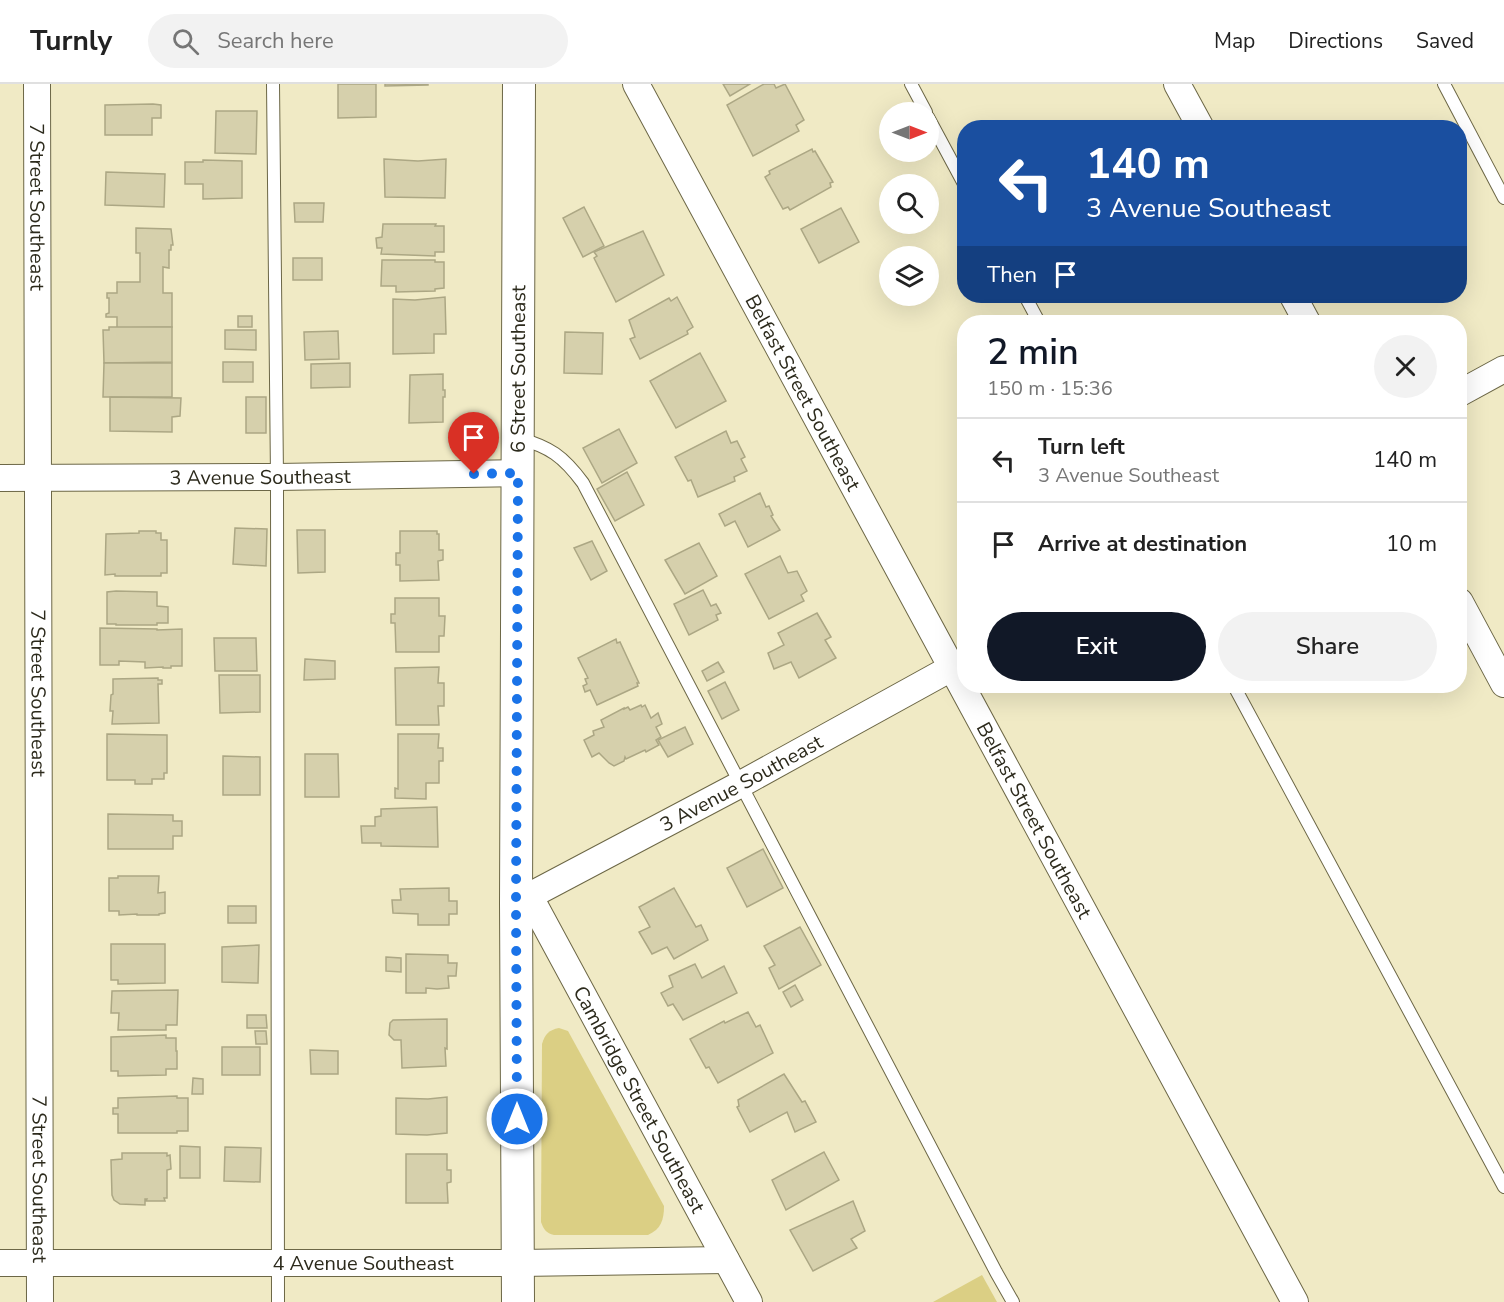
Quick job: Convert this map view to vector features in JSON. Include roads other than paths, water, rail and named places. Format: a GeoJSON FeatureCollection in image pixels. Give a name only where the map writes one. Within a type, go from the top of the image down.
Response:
{"type":"FeatureCollection","features":[{"type":"Feature","properties":{"kind":"street","name":"7 Street Southeast"},"geometry":{"type":"LineString","coordinates":[[37,84],[40,1302]]}},
{"type":"Feature","properties":{"kind":"street","name":"6 Street Southeast"},"geometry":{"type":"LineString","coordinates":[[518,1302],[523,900],[518,473],[519,84]]}},
{"type":"Feature","properties":{"kind":"street","name":"Belfast Street Southeast"},"geometry":{"type":"LineString","coordinates":[[636,84],[957,660]]}},
{"type":"Feature","properties":{"kind":"street"},"geometry":{"type":"LineString","coordinates":[[1177,84],[1197,120]]}},
{"type":"Feature","properties":{"kind":"street"},"geometry":{"type":"LineString","coordinates":[[1467,389],[1504,369]]}},
{"type":"Feature","properties":{"kind":"street","name":"3 Avenue Southeast"},"geometry":{"type":"LineString","coordinates":[[0,478],[518,473]]}},
{"type":"Feature","properties":{"kind":"street"},"geometry":{"type":"LineString","coordinates":[[1467,615],[1504,684]]}},
{"type":"Feature","properties":{"kind":"street","name":"3 Avenue Southeast"},"geometry":{"type":"LineString","coordinates":[[523,900],[957,665]]}},
{"type":"Feature","properties":{"kind":"street","name":"Belfast Street Southeast"},"geometry":{"type":"LineString","coordinates":[[974,693],[1295,1302]]}},
{"type":"Feature","properties":{"kind":"street","name":"Cambridge Street Southeast"},"geometry":{"type":"LineString","coordinates":[[523,900],[749,1302]]}},
{"type":"Feature","properties":{"kind":"street","name":"4 Avenue Southeast"},"geometry":{"type":"LineString","coordinates":[[0,1263],[519,1263],[726,1260]]}},
{"type":"Feature","properties":{"kind":"lane"},"geometry":{"type":"LineString","coordinates":[[273,84],[277,477],[278,1302]]}},
{"type":"Feature","properties":{"kind":"lane"},"geometry":{"type":"LineString","coordinates":[[911,84],[921,102]]}},
{"type":"Feature","properties":{"kind":"lane"},"geometry":{"type":"LineString","coordinates":[[1444,84],[1463,120]]}},
{"type":"Feature","properties":{"kind":"lane"},"geometry":{"type":"LineString","coordinates":[[1467,128],[1504,198]]}},
{"type":"Feature","properties":{"kind":"lane"},"geometry":{"type":"LineString","coordinates":[[939,137],[957,171]]}},
{"type":"Feature","properties":{"kind":"lane"},"geometry":{"type":"LineString","coordinates":[[518,438],[538,444],[560,456],[583,483],[1013,1302]]}},
{"type":"Feature","properties":{"kind":"lane"},"geometry":{"type":"LineString","coordinates":[[1238,693],[1504,1187]]}}]}
